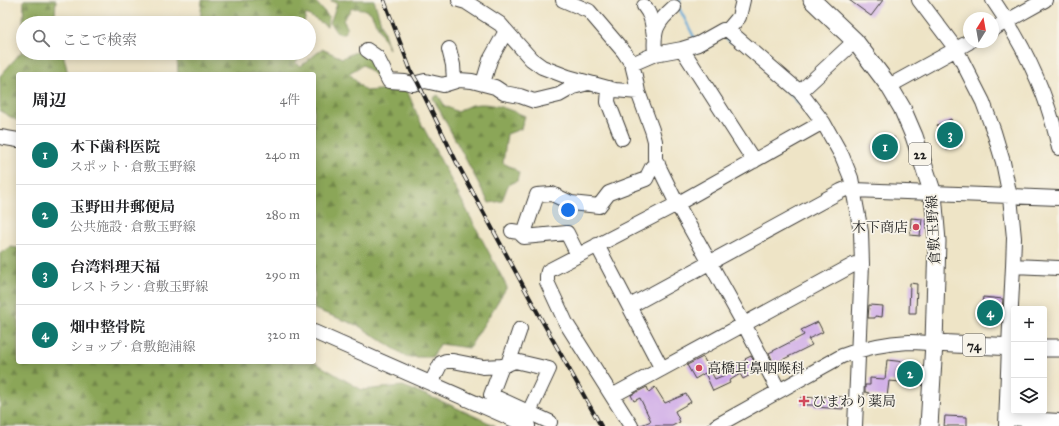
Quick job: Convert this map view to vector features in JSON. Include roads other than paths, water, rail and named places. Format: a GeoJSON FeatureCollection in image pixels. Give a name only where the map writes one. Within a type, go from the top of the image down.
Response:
{"type":"FeatureCollection","features":[{"type":"Feature","properties":{"kind":"main road","name":"倉敷玉野線"},"geometry":{"type":"LineString","coordinates":[[812,0],[855,41],[890,86],[902,108],[914,136],[933,194],[937,241],[934,344],[929,426]]}},
{"type":"Feature","properties":{"kind":"main road","name":"74"},"geometry":{"type":"LineString","coordinates":[[934,344],[1011,346]]}},
{"type":"Feature","properties":{"kind":"main road"},"geometry":{"type":"LineString","coordinates":[[1047,348],[1059,348]]}},
{"type":"Feature","properties":{"kind":"street"},"geometry":{"type":"LineString","coordinates":[[563,0],[589,11],[624,52],[632,64],[636,76],[638,92],[655,141],[655,159],[677,204],[744,324],[779,391]]}},
{"type":"Feature","properties":{"kind":"street"},"geometry":{"type":"LineString","coordinates":[[632,64],[656,54],[698,44],[723,30],[728,30],[739,17],[743,0]]}},
{"type":"Feature","properties":{"kind":"street"},"geometry":{"type":"LineString","coordinates":[[919,0],[956,49],[983,102],[1003,162],[1010,197],[1014,238],[1012,342]]}},
{"type":"Feature","properties":{"kind":"street"},"geometry":{"type":"LineString","coordinates":[[993,0],[1007,21],[1038,79],[1057,130],[1059,148]]}},
{"type":"Feature","properties":{"kind":"street"},"geometry":{"type":"LineString","coordinates":[[999,26],[1045,0]]}},
{"type":"Feature","properties":{"kind":"street"},"geometry":{"type":"LineString","coordinates":[[464,1],[500,24],[531,58],[542,67],[588,83],[615,90],[638,92]]}},
{"type":"Feature","properties":{"kind":"street"},"geometry":{"type":"LineString","coordinates":[[644,6],[649,12],[652,20],[656,54]]}},
{"type":"Feature","properties":{"kind":"street"},"geometry":{"type":"LineString","coordinates":[[654,38],[657,27],[664,16],[674,7]]}},
{"type":"Feature","properties":{"kind":"street"},"geometry":{"type":"LineString","coordinates":[[728,30],[800,92],[823,122],[842,156],[851,178],[861,232],[862,264],[855,426]]}},
{"type":"Feature","properties":{"kind":"street"},"geometry":{"type":"LineString","coordinates":[[483,84],[490,60],[506,31]]}},
{"type":"Feature","properties":{"kind":"street"},"geometry":{"type":"LineString","coordinates":[[800,92],[855,41]]}},
{"type":"Feature","properties":{"kind":"street"},"geometry":{"type":"LineString","coordinates":[[890,86],[963,45]]}},
{"type":"Feature","properties":{"kind":"street"},"geometry":{"type":"LineString","coordinates":[[449,49],[454,81]]}},
{"type":"Feature","properties":{"kind":"street"},"geometry":{"type":"LineString","coordinates":[[682,49],[754,161]]}},
{"type":"Feature","properties":{"kind":"street"},"geometry":{"type":"LineString","coordinates":[[367,50],[377,57],[389,81],[413,84],[425,81],[443,85],[459,80],[472,81],[520,96],[530,106],[559,95],[573,87],[588,83]]}},
{"type":"Feature","properties":{"kind":"street"},"geometry":{"type":"LineString","coordinates":[[609,88],[608,102],[622,138]]}},
{"type":"Feature","properties":{"kind":"street"},"geometry":{"type":"LineString","coordinates":[[631,426],[566,322],[547,282],[548,272],[677,204],[823,122]]}},
{"type":"Feature","properties":{"kind":"street"},"geometry":{"type":"LineString","coordinates":[[0,137],[16,140]]}},
{"type":"Feature","properties":{"kind":"street"},"geometry":{"type":"LineString","coordinates":[[578,255],[567,233],[524,237],[517,234],[537,195],[552,194],[571,203],[599,206],[609,193],[646,179],[652,167],[658,164]]}},
{"type":"Feature","properties":{"kind":"street"},"geometry":{"type":"LineString","coordinates":[[630,306],[841,191],[854,188],[933,194],[1059,198]]}},
{"type":"Feature","properties":{"kind":"street"},"geometry":{"type":"LineString","coordinates":[[597,245],[662,369]]}},
{"type":"Feature","properties":{"kind":"street"},"geometry":{"type":"LineString","coordinates":[[612,396],[855,264],[862,264]]}},
{"type":"Feature","properties":{"kind":"street"},"geometry":{"type":"LineString","coordinates":[[1014,266],[1059,268]]}},
{"type":"Feature","properties":{"kind":"street"},"geometry":{"type":"LineString","coordinates":[[520,329],[491,396],[550,422]]}},
{"type":"Feature","properties":{"kind":"street"},"geometry":{"type":"LineString","coordinates":[[316,333],[528,426]]}},
{"type":"Feature","properties":{"kind":"street"},"geometry":{"type":"LineString","coordinates":[[716,426],[842,356],[858,350],[885,344],[909,342],[934,344]]}},
{"type":"Feature","properties":{"kind":"street"},"geometry":{"type":"LineString","coordinates":[[431,383],[441,363],[446,361],[483,367],[505,365],[515,361],[548,369],[529,412]]}},
{"type":"Feature","properties":{"kind":"street"},"geometry":{"type":"LineString","coordinates":[[1011,361],[1007,422],[1059,421]]}},
{"type":"Feature","properties":{"kind":"waterway"},"geometry":{"type":"LineString","coordinates":[[680,0],[678,6],[695,39]]}},
{"type":"Feature","properties":{"kind":"waterway"},"geometry":{"type":"LineString","coordinates":[[722,37],[725,37],[731,42]]}},
{"type":"Feature","properties":{"kind":"waterway"},"geometry":{"type":"LineString","coordinates":[[776,81],[809,114]]}},
{"type":"Feature","properties":{"kind":"railway"},"geometry":{"type":"LineString","coordinates":[[384,0],[411,71],[457,163],[601,426]]}},
{"type":"Feature","properties":{"kind":"place","name":"台湾料理天福"},"geometry":{"type":"Point","coordinates":[950,135]}},
{"type":"Feature","properties":{"kind":"place","name":"木下歯科医院"},"geometry":{"type":"Point","coordinates":[885,147]}},
{"type":"Feature","properties":{"kind":"place","name":"木下商店"},"geometry":{"type":"Point","coordinates":[916,227]}},
{"type":"Feature","properties":{"kind":"place","name":"畑中整骨院"},"geometry":{"type":"Point","coordinates":[990,313]}},
{"type":"Feature","properties":{"kind":"place","name":"高橋耳鼻咽喉科"},"geometry":{"type":"Point","coordinates":[699,368]}},
{"type":"Feature","properties":{"kind":"place","name":"玉野田井郵便局"},"geometry":{"type":"Point","coordinates":[910,374]}},
{"type":"Feature","properties":{"kind":"place","name":"ひまわり薬局"},"geometry":{"type":"Point","coordinates":[804,401]}}]}
